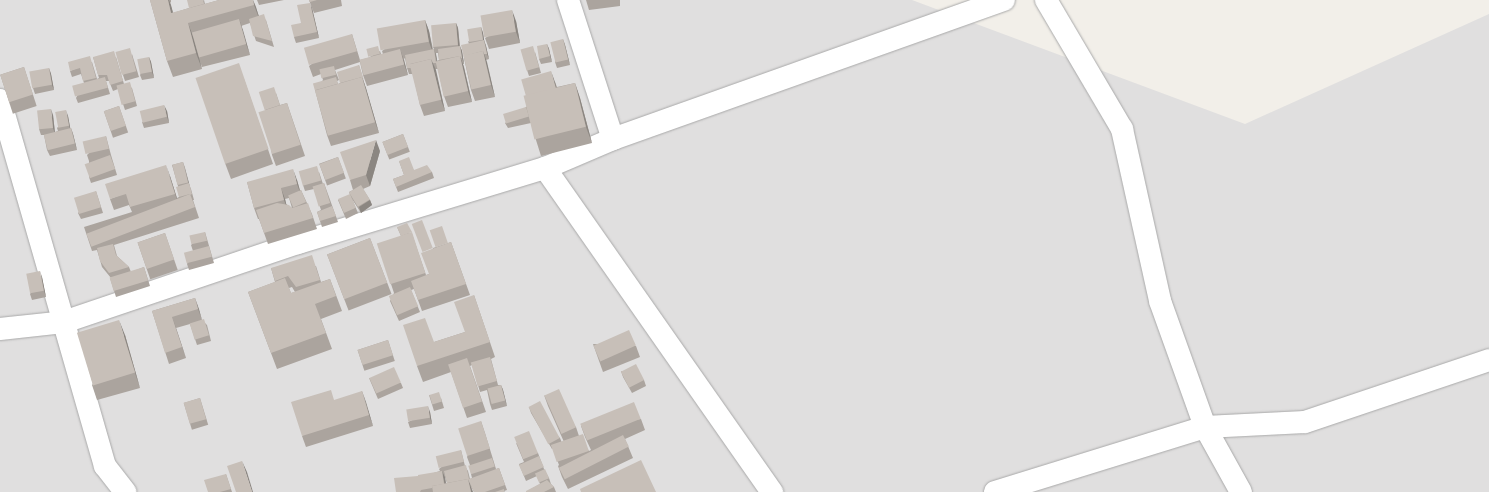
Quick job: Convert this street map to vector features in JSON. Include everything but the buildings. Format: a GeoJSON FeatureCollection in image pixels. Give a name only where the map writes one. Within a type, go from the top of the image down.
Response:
{"type":"FeatureCollection","features":[{"type":"Feature","properties":{"kind":"street"},"geometry":{"type":"LineString","coordinates":[[568,0],[613,140]]}},
{"type":"Feature","properties":{"kind":"street"},"geometry":{"type":"LineString","coordinates":[[0,329],[64,322],[298,243],[545,168],[613,140],[1004,0]]}},
{"type":"Feature","properties":{"kind":"street"},"geometry":{"type":"LineString","coordinates":[[1046,0],[1122,129],[1160,301],[1205,427],[1241,492]]}},
{"type":"Feature","properties":{"kind":"street"},"geometry":{"type":"LineString","coordinates":[[0,100],[105,466],[125,492]]}},
{"type":"Feature","properties":{"kind":"street"},"geometry":{"type":"LineString","coordinates":[[545,168],[772,492]]}},
{"type":"Feature","properties":{"kind":"street"},"geometry":{"type":"LineString","coordinates":[[995,492],[1205,427],[1306,422],[1489,360]]}},
{"type":"Feature","properties":{"kind":"shaded area"},"geometry":{"type":"Polygon","coordinates":[[[0,0],[912,0],[1245,124],[1489,14],[1489,492],[0,492],[0,0]]]}}]}
